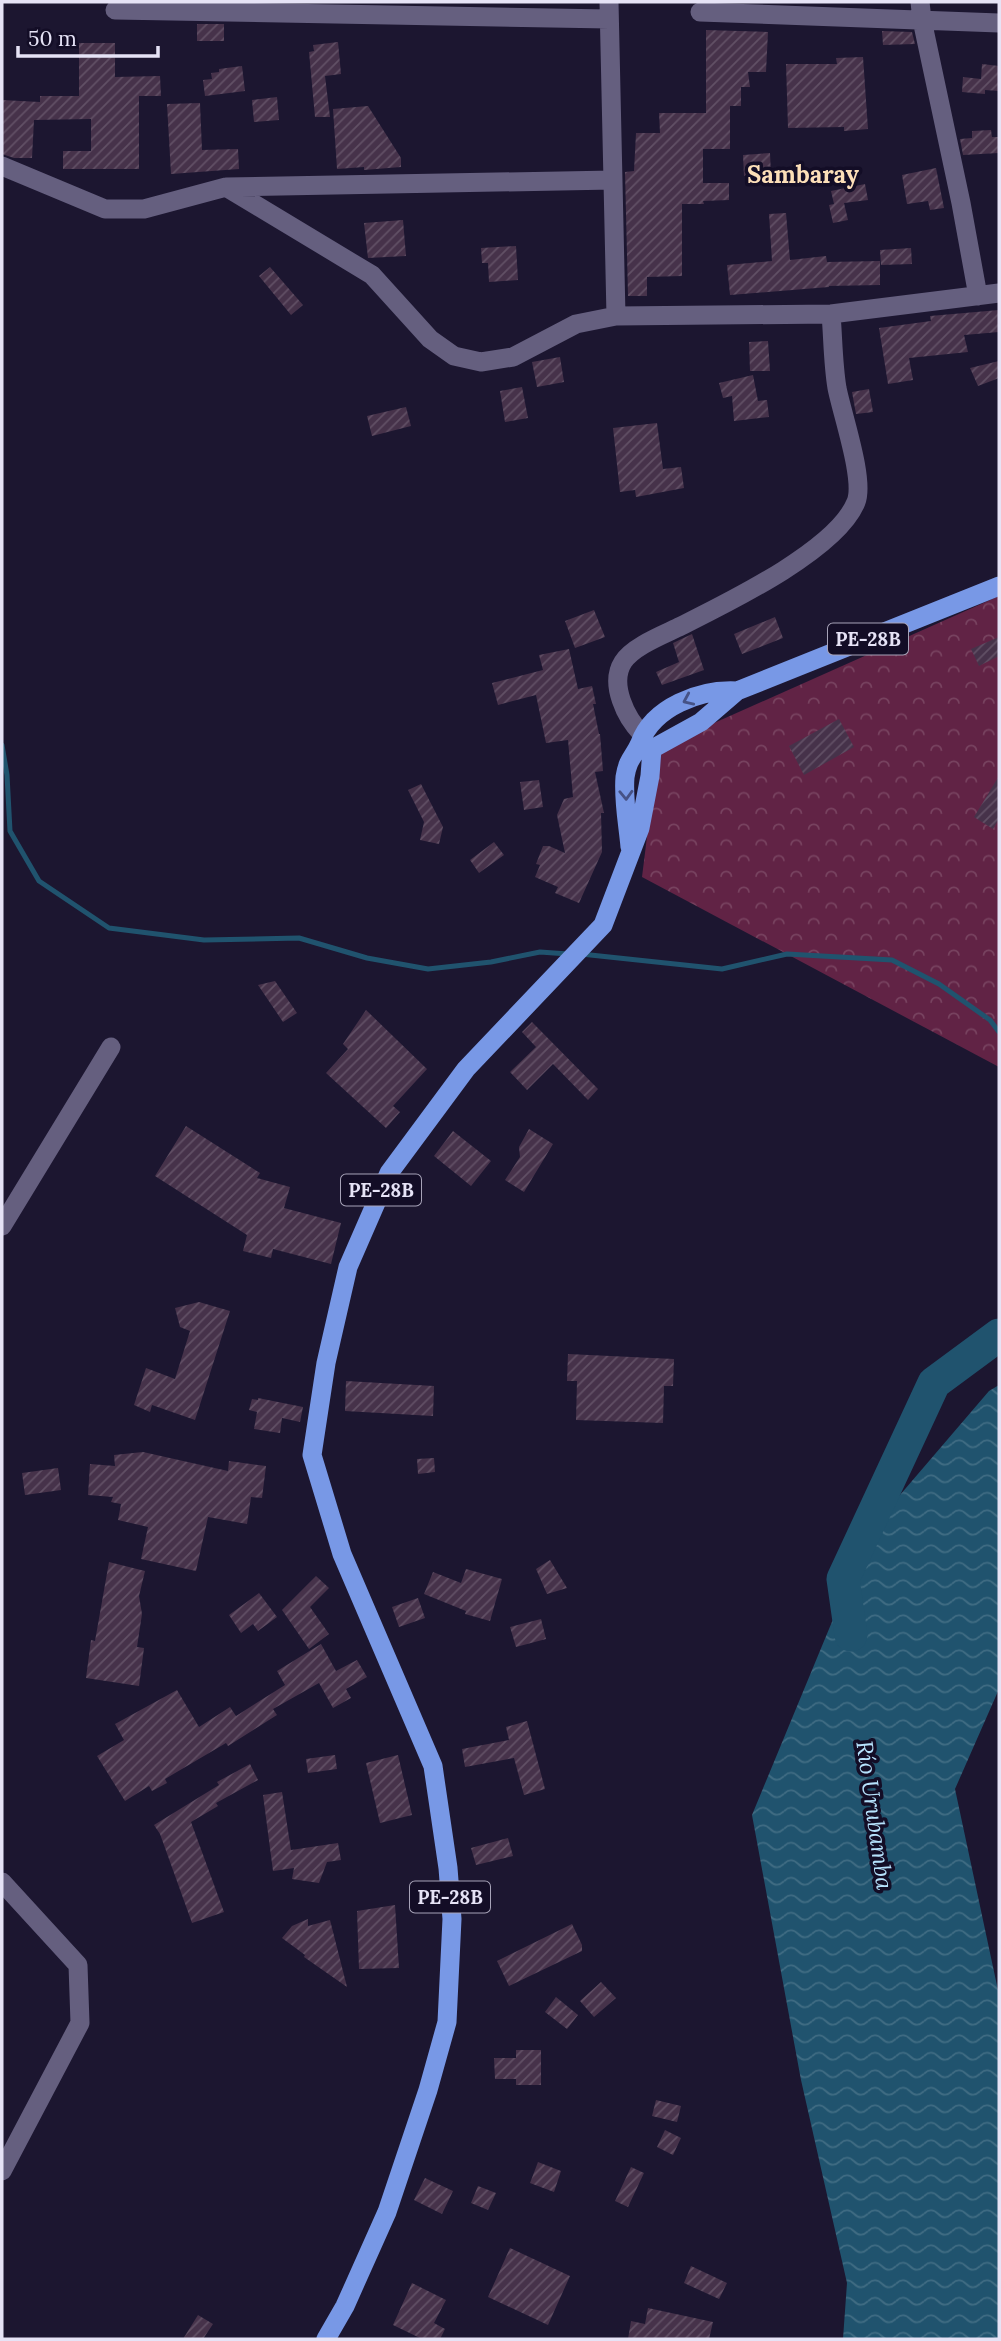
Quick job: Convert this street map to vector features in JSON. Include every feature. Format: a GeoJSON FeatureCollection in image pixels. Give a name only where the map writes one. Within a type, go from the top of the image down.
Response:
{"type":"FeatureCollection","features":[{"type":"Feature","properties":{"kind":"highway","name":"PE-28B"},"geometry":{"type":"LineString","coordinates":[[648,740],[701,722],[737,691],[999,586]]}},
{"type":"Feature","properties":{"kind":"highway","name":"PE-28B"},"geometry":{"type":"LineString","coordinates":[[327,2339],[345,2306],[387,2212],[428,2090],[447,2022],[452,1919],[448,1868],[433,1766],[342,1554],[313,1455],[326,1363],[348,1267],[388,1173],[466,1069],[603,925],[640,828],[650,776],[648,740],[667,710],[696,696],[718,690],[737,691]]}},
{"type":"Feature","properties":{"kind":"street"},"geometry":{"type":"LineString","coordinates":[[115,10],[609,10],[616,316]]}},
{"type":"Feature","properties":{"kind":"street"},"geometry":{"type":"LineString","coordinates":[[921,11],[978,296]]}},
{"type":"Feature","properties":{"kind":"street"},"geometry":{"type":"LineString","coordinates":[[700,12],[921,11],[999,23]]}},
{"type":"Feature","properties":{"kind":"street"},"geometry":{"type":"LineString","coordinates":[[2,166],[105,209],[144,209],[226,187],[613,180]]}},
{"type":"Feature","properties":{"kind":"street"},"geometry":{"type":"LineString","coordinates":[[226,187],[372,275],[430,340],[454,355],[481,362],[513,357],[576,324],[616,316],[831,314],[999,293]]}},
{"type":"Feature","properties":{"kind":"street"},"geometry":{"type":"LineString","coordinates":[[648,740],[626,713],[618,685],[623,662],[646,642],[727,603],[780,572],[831,535],[848,519],[858,499],[857,475],[837,385],[831,314]]}},
{"type":"Feature","properties":{"kind":"street"},"geometry":{"type":"LineString","coordinates":[[2,1226],[111,1047]]}},
{"type":"Feature","properties":{"kind":"street"},"geometry":{"type":"LineString","coordinates":[[2,1882],[78,1965],[80,2023],[2,2171]]}},
{"type":"Feature","properties":{"kind":"green space"},"geometry":{"type":"Polygon","coordinates":[[[999,596],[999,1067],[642,877],[658,748],[999,596]]]}},
{"type":"Feature","properties":{"kind":"water"},"geometry":{"type":"Polygon","coordinates":[[[999,1385],[999,1689],[955,1789],[999,1995],[999,2339],[843,2339],[847,2283],[801,2080],[752,1815],[870,1530],[989,1391],[999,1385]]]}},
{"type":"Feature","properties":{"kind":"building"},"geometry":{"type":"Polygon","coordinates":[[[197,24],[224,24],[224,41],[197,41],[197,24]]]}},
{"type":"Feature","properties":{"kind":"building"},"geometry":{"type":"Polygon","coordinates":[[[706,30],[768,32],[766,72],[748,72],[750,87],[741,87],[741,106],[730,106],[730,149],[703,149],[703,183],[729,183],[729,200],[682,204],[682,276],[647,277],[647,296],[628,296],[625,172],[634,171],[636,133],[660,133],[659,113],[706,113],[706,30]]]}},
{"type":"Feature","properties":{"kind":"building"},"geometry":{"type":"Polygon","coordinates":[[[882,31],[912,32],[915,44],[883,45],[882,31]]]}},
{"type":"Feature","properties":{"kind":"building"},"geometry":{"type":"Polygon","coordinates":[[[338,42],[341,74],[325,76],[330,117],[315,117],[309,52],[314,51],[313,45],[338,42]]]}},
{"type":"Feature","properties":{"kind":"building"},"geometry":{"type":"Polygon","coordinates":[[[79,43],[115,43],[115,77],[160,76],[161,96],[139,96],[139,169],[63,169],[63,151],[91,151],[91,119],[34,120],[32,158],[14,158],[2,154],[2,100],[40,102],[40,96],[79,96],[79,43]]]}},
{"type":"Feature","properties":{"kind":"building"},"geometry":{"type":"Polygon","coordinates":[[[863,57],[868,129],[844,131],[844,127],[788,128],[786,64],[837,64],[836,58],[863,57]]]}},
{"type":"Feature","properties":{"kind":"building"},"geometry":{"type":"Polygon","coordinates":[[[982,64],[999,66],[999,91],[985,90],[985,94],[962,92],[963,77],[981,79],[982,64]]]}},
{"type":"Feature","properties":{"kind":"building"},"geometry":{"type":"Polygon","coordinates":[[[242,66],[245,91],[205,96],[203,80],[212,79],[211,73],[219,72],[219,69],[242,66]]]}},
{"type":"Feature","properties":{"kind":"building"},"geometry":{"type":"Polygon","coordinates":[[[277,97],[279,120],[254,122],[252,100],[277,97]]]}},
{"type":"Feature","properties":{"kind":"building"},"geometry":{"type":"Polygon","coordinates":[[[200,103],[202,150],[238,149],[239,169],[171,174],[167,104],[200,103]]]}},
{"type":"Feature","properties":{"kind":"building"},"geometry":{"type":"Polygon","coordinates":[[[368,106],[401,158],[401,167],[337,169],[333,109],[368,106]]]}},
{"type":"Feature","properties":{"kind":"building"},"geometry":{"type":"Polygon","coordinates":[[[991,130],[992,137],[999,137],[999,153],[963,155],[960,139],[972,138],[972,131],[991,130]]]}},
{"type":"Feature","properties":{"kind":"building"},"geometry":{"type":"Polygon","coordinates":[[[770,153],[771,174],[744,176],[743,155],[770,153]]]}},
{"type":"Feature","properties":{"kind":"building"},"geometry":{"type":"Polygon","coordinates":[[[936,168],[944,208],[930,210],[928,201],[907,204],[902,175],[936,168]]]}},
{"type":"Feature","properties":{"kind":"building"},"geometry":{"type":"Polygon","coordinates":[[[865,184],[868,200],[844,203],[848,220],[833,223],[829,205],[834,204],[831,191],[865,184]]]}},
{"type":"Feature","properties":{"kind":"building"},"geometry":{"type":"Polygon","coordinates":[[[786,213],[790,260],[826,256],[827,262],[880,261],[880,285],[829,286],[730,295],[727,265],[772,261],[769,214],[786,213]]]}},
{"type":"Feature","properties":{"kind":"building"},"geometry":{"type":"Polygon","coordinates":[[[403,220],[406,256],[368,258],[364,223],[403,220]]]}},
{"type":"Feature","properties":{"kind":"building"},"geometry":{"type":"Polygon","coordinates":[[[516,246],[518,280],[489,282],[488,263],[482,263],[481,248],[516,246]]]}},
{"type":"Feature","properties":{"kind":"building"},"geometry":{"type":"Polygon","coordinates":[[[911,248],[912,264],[881,265],[880,250],[911,248]]]}},
{"type":"Feature","properties":{"kind":"building"},"geometry":{"type":"Polygon","coordinates":[[[270,267],[303,305],[291,315],[259,276],[270,267]]]}},
{"type":"Feature","properties":{"kind":"building"},"geometry":{"type":"Polygon","coordinates":[[[999,310],[999,332],[964,335],[968,352],[909,358],[913,380],[888,384],[879,328],[931,321],[930,316],[999,310]]]}},
{"type":"Feature","properties":{"kind":"building"},"geometry":{"type":"Polygon","coordinates":[[[768,341],[770,371],[750,371],[749,342],[768,341]]]}},
{"type":"Feature","properties":{"kind":"building"},"geometry":{"type":"Polygon","coordinates":[[[560,357],[564,382],[537,387],[532,362],[560,357]]]}},
{"type":"Feature","properties":{"kind":"building"},"geometry":{"type":"Polygon","coordinates":[[[999,361],[999,378],[978,386],[970,368],[999,361]]]}},
{"type":"Feature","properties":{"kind":"building"},"geometry":{"type":"Polygon","coordinates":[[[753,375],[758,401],[767,400],[769,417],[734,421],[732,396],[723,398],[719,383],[753,375]]]}},
{"type":"Feature","properties":{"kind":"building"},"geometry":{"type":"Polygon","coordinates":[[[522,387],[528,418],[505,422],[500,391],[522,387]]]}},
{"type":"Feature","properties":{"kind":"building"},"geometry":{"type":"Polygon","coordinates":[[[869,389],[873,412],[856,414],[852,392],[869,389]]]}},
{"type":"Feature","properties":{"kind":"building"},"geometry":{"type":"Polygon","coordinates":[[[406,407],[411,426],[372,436],[367,416],[406,407]]]}},
{"type":"Feature","properties":{"kind":"building"},"geometry":{"type":"Polygon","coordinates":[[[657,423],[663,469],[681,467],[684,488],[636,497],[635,490],[620,492],[613,428],[657,423]]]}},
{"type":"Feature","properties":{"kind":"building"},"geometry":{"type":"Polygon","coordinates":[[[594,610],[605,637],[575,648],[565,621],[594,610]]]}},
{"type":"Feature","properties":{"kind":"building"},"geometry":{"type":"Polygon","coordinates":[[[775,617],[783,638],[742,654],[734,634],[775,617]]]}},
{"type":"Feature","properties":{"kind":"building"},"geometry":{"type":"Polygon","coordinates":[[[692,634],[704,670],[662,685],[656,672],[679,662],[673,643],[692,634]]]}},
{"type":"Feature","properties":{"kind":"building"},"geometry":{"type":"Polygon","coordinates":[[[999,637],[999,656],[979,666],[971,649],[999,637]]]}},
{"type":"Feature","properties":{"kind":"building"},"geometry":{"type":"Polygon","coordinates":[[[569,649],[578,689],[592,686],[603,771],[595,772],[604,813],[601,813],[602,852],[579,903],[555,893],[558,887],[535,877],[540,865],[536,864],[543,846],[565,853],[557,815],[564,799],[573,797],[568,740],[546,743],[536,695],[498,705],[492,683],[543,670],[539,655],[569,649]]]}},
{"type":"Feature","properties":{"kind":"building"},"geometry":{"type":"Polygon","coordinates":[[[839,719],[854,747],[804,775],[789,746],[839,719]]]}},
{"type":"Feature","properties":{"kind":"building"},"geometry":{"type":"Polygon","coordinates":[[[999,776],[999,819],[993,829],[974,817],[999,776]]]}},
{"type":"Feature","properties":{"kind":"building"},"geometry":{"type":"Polygon","coordinates":[[[539,780],[543,807],[524,810],[520,782],[539,780]]]}},
{"type":"Feature","properties":{"kind":"building"},"geometry":{"type":"Polygon","coordinates":[[[421,784],[443,827],[439,844],[420,840],[424,822],[408,790],[421,784]]]}},
{"type":"Feature","properties":{"kind":"building"},"geometry":{"type":"Polygon","coordinates":[[[494,842],[504,855],[479,873],[470,860],[494,842]]]}},
{"type":"Feature","properties":{"kind":"building"},"geometry":{"type":"Polygon","coordinates":[[[275,981],[297,1013],[283,1022],[258,985],[275,981]]]}},
{"type":"Feature","properties":{"kind":"building"},"geometry":{"type":"Polygon","coordinates":[[[366,1010],[427,1069],[393,1106],[400,1112],[386,1128],[326,1073],[348,1049],[343,1044],[366,1010]]]}},
{"type":"Feature","properties":{"kind":"building"},"geometry":{"type":"Polygon","coordinates":[[[532,1022],[598,1089],[588,1100],[553,1064],[527,1090],[510,1072],[536,1047],[522,1032],[532,1022]]]}},
{"type":"Feature","properties":{"kind":"building"},"geometry":{"type":"Polygon","coordinates":[[[186,1126],[260,1173],[257,1178],[290,1187],[284,1208],[341,1223],[331,1264],[273,1249],[271,1258],[243,1251],[247,1235],[155,1176],[186,1126]]]}},
{"type":"Feature","properties":{"kind":"building"},"geometry":{"type":"Polygon","coordinates":[[[529,1129],[553,1144],[524,1192],[505,1180],[520,1157],[519,1147],[529,1129]]]}},
{"type":"Feature","properties":{"kind":"building"},"geometry":{"type":"Polygon","coordinates":[[[453,1131],[491,1161],[471,1186],[434,1156],[453,1131]]]}},
{"type":"Feature","properties":{"kind":"building"},"geometry":{"type":"Polygon","coordinates":[[[199,1302],[230,1311],[195,1420],[152,1405],[150,1412],[134,1405],[146,1368],[175,1379],[190,1331],[180,1327],[175,1308],[199,1302]]]}},
{"type":"Feature","properties":{"kind":"building"},"geometry":{"type":"Polygon","coordinates":[[[568,1354],[674,1359],[673,1386],[664,1386],[663,1423],[576,1420],[577,1381],[567,1381],[568,1354]]]}},
{"type":"Feature","properties":{"kind":"building"},"geometry":{"type":"Polygon","coordinates":[[[346,1381],[434,1386],[433,1416],[345,1411],[346,1381]]]}},
{"type":"Feature","properties":{"kind":"building"},"geometry":{"type":"Polygon","coordinates":[[[252,1399],[303,1407],[300,1422],[282,1418],[280,1433],[254,1429],[257,1412],[249,1410],[252,1399]]]}},
{"type":"Feature","properties":{"kind":"building"},"geometry":{"type":"Polygon","coordinates":[[[143,1452],[228,1471],[229,1461],[266,1466],[262,1498],[251,1497],[247,1524],[208,1517],[196,1571],[141,1559],[148,1527],[118,1520],[121,1504],[111,1502],[113,1497],[88,1495],[90,1464],[115,1466],[114,1455],[143,1452]]]}},
{"type":"Feature","properties":{"kind":"building"},"geometry":{"type":"Polygon","coordinates":[[[434,1458],[435,1472],[418,1474],[417,1459],[434,1458]]]}},
{"type":"Feature","properties":{"kind":"building"},"geometry":{"type":"Polygon","coordinates":[[[58,1468],[61,1490],[25,1495],[22,1473],[58,1468]]]}},
{"type":"Feature","properties":{"kind":"building"},"geometry":{"type":"Polygon","coordinates":[[[550,1560],[567,1588],[547,1594],[536,1569],[550,1560]]]}},
{"type":"Feature","properties":{"kind":"building"},"geometry":{"type":"Polygon","coordinates":[[[109,1562],[145,1571],[139,1596],[142,1614],[137,1647],[144,1648],[139,1686],[86,1678],[91,1640],[95,1641],[109,1562]]]}},
{"type":"Feature","properties":{"kind":"building"},"geometry":{"type":"Polygon","coordinates":[[[466,1569],[502,1579],[490,1621],[465,1614],[466,1611],[424,1594],[433,1572],[461,1583],[466,1569]]]}},
{"type":"Feature","properties":{"kind":"building"},"geometry":{"type":"Polygon","coordinates":[[[316,1576],[329,1588],[310,1607],[329,1634],[309,1649],[282,1610],[316,1576]]]}},
{"type":"Feature","properties":{"kind":"building"},"geometry":{"type":"Polygon","coordinates":[[[259,1593],[277,1617],[258,1631],[253,1624],[241,1633],[229,1615],[259,1593]]]}},
{"type":"Feature","properties":{"kind":"building"},"geometry":{"type":"Polygon","coordinates":[[[418,1598],[425,1618],[399,1627],[392,1607],[418,1598]]]}},
{"type":"Feature","properties":{"kind":"building"},"geometry":{"type":"Polygon","coordinates":[[[541,1619],[546,1639],[516,1647],[510,1627],[541,1619]]]}},
{"type":"Feature","properties":{"kind":"building"},"geometry":{"type":"Polygon","coordinates":[[[321,1644],[336,1671],[357,1660],[367,1677],[346,1689],[351,1698],[333,1708],[319,1683],[273,1709],[277,1715],[228,1746],[226,1743],[165,1779],[167,1783],[152,1791],[149,1786],[125,1801],[97,1756],[124,1740],[115,1724],[177,1690],[199,1727],[230,1707],[236,1716],[285,1685],[277,1671],[321,1644]]]}},
{"type":"Feature","properties":{"kind":"building"},"geometry":{"type":"Polygon","coordinates":[[[527,1721],[545,1789],[524,1795],[514,1758],[465,1767],[462,1749],[509,1740],[506,1727],[527,1721]]]}},
{"type":"Feature","properties":{"kind":"building"},"geometry":{"type":"Polygon","coordinates":[[[335,1755],[337,1769],[308,1773],[306,1759],[335,1755]]]}},
{"type":"Feature","properties":{"kind":"building"},"geometry":{"type":"Polygon","coordinates":[[[398,1755],[412,1815],[380,1823],[366,1763],[398,1755]]]}},
{"type":"Feature","properties":{"kind":"building"},"geometry":{"type":"Polygon","coordinates":[[[250,1764],[258,1780],[216,1803],[218,1806],[191,1822],[224,1912],[192,1923],[160,1834],[154,1825],[219,1785],[217,1782],[250,1764]]]}},
{"type":"Feature","properties":{"kind":"building"},"geometry":{"type":"Polygon","coordinates":[[[282,1792],[291,1850],[338,1843],[341,1860],[327,1862],[319,1883],[292,1879],[294,1868],[273,1871],[263,1795],[282,1792]]]}},
{"type":"Feature","properties":{"kind":"building"},"geometry":{"type":"Polygon","coordinates":[[[508,1838],[513,1856],[476,1865],[471,1848],[508,1838]]]}},
{"type":"Feature","properties":{"kind":"building"},"geometry":{"type":"Polygon","coordinates":[[[395,1905],[399,1968],[359,1969],[357,1911],[395,1905]]]}},
{"type":"Feature","properties":{"kind":"building"},"geometry":{"type":"Polygon","coordinates":[[[308,1919],[308,1926],[330,1920],[347,1987],[282,1938],[292,1926],[308,1919]]]}},
{"type":"Feature","properties":{"kind":"building"},"geometry":{"type":"Polygon","coordinates":[[[572,1924],[582,1951],[509,1986],[497,1961],[572,1924]]]}},
{"type":"Feature","properties":{"kind":"building"},"geometry":{"type":"Polygon","coordinates":[[[601,1982],[616,1998],[594,2017],[580,2001],[601,1982]]]}},
{"type":"Feature","properties":{"kind":"building"},"geometry":{"type":"Polygon","coordinates":[[[556,1997],[578,2015],[567,2029],[545,2012],[556,1997]]]}},
{"type":"Feature","properties":{"kind":"building"},"geometry":{"type":"Polygon","coordinates":[[[516,2050],[541,2050],[541,2085],[516,2085],[516,2079],[495,2079],[494,2058],[516,2058],[516,2050]]]}},
{"type":"Feature","properties":{"kind":"building"},"geometry":{"type":"Polygon","coordinates":[[[656,2100],[681,2106],[677,2122],[652,2116],[656,2100]]]}},
{"type":"Feature","properties":{"kind":"building"},"geometry":{"type":"Polygon","coordinates":[[[665,2130],[681,2138],[673,2155],[657,2147],[665,2130]]]}},
{"type":"Feature","properties":{"kind":"building"},"geometry":{"type":"Polygon","coordinates":[[[538,2162],[561,2171],[554,2192],[530,2183],[538,2162]]]}},
{"type":"Feature","properties":{"kind":"building"},"geometry":{"type":"Polygon","coordinates":[[[631,2167],[644,2173],[628,2207],[615,2201],[631,2167]]]}},
{"type":"Feature","properties":{"kind":"building"},"geometry":{"type":"Polygon","coordinates":[[[425,2178],[453,2191],[442,2214],[414,2200],[425,2178]]]}},
{"type":"Feature","properties":{"kind":"building"},"geometry":{"type":"Polygon","coordinates":[[[478,2186],[496,2193],[488,2210],[471,2203],[478,2186]]]}},
{"type":"Feature","properties":{"kind":"building"},"geometry":{"type":"Polygon","coordinates":[[[510,2248],[570,2276],[548,2325],[488,2297],[510,2248]]]}},
{"type":"Feature","properties":{"kind":"building"},"geometry":{"type":"Polygon","coordinates":[[[691,2266],[727,2283],[719,2299],[684,2283],[691,2266]]]}},
{"type":"Feature","properties":{"kind":"building"},"geometry":{"type":"Polygon","coordinates":[[[412,2283],[446,2300],[434,2323],[445,2329],[440,2339],[422,2339],[393,2325],[412,2283]]]}},
{"type":"Feature","properties":{"kind":"building"},"geometry":{"type":"Polygon","coordinates":[[[648,2308],[713,2322],[709,2339],[628,2339],[631,2321],[645,2324],[648,2308]]]}},
{"type":"Feature","properties":{"kind":"building"},"geometry":{"type":"Polygon","coordinates":[[[198,2315],[213,2324],[203,2339],[183,2339],[198,2315]]]}},
{"type":"Feature","properties":{"kind":"waterway"},"geometry":{"type":"LineString","coordinates":[[2,745],[7,775],[10,831],[39,881],[109,928],[204,940],[299,938],[367,958],[428,969],[491,962],[540,952],[568,954]]}},
{"type":"Feature","properties":{"kind":"waterway"},"geometry":{"type":"LineString","coordinates":[[581,954],[722,969],[787,954],[892,960],[939,984],[990,1020],[999,1032]]}},
{"type":"Feature","properties":{"kind":"waterway","name":"Río Urubamba"},"geometry":{"type":"LineString","coordinates":[[851,1635],[843,1579],[934,1383],[999,1335]]}},
{"type":"Feature","properties":{"kind":"district","name":"Sambaray"},"geometry":{"type":"Point","coordinates":[803,174]}}]}
